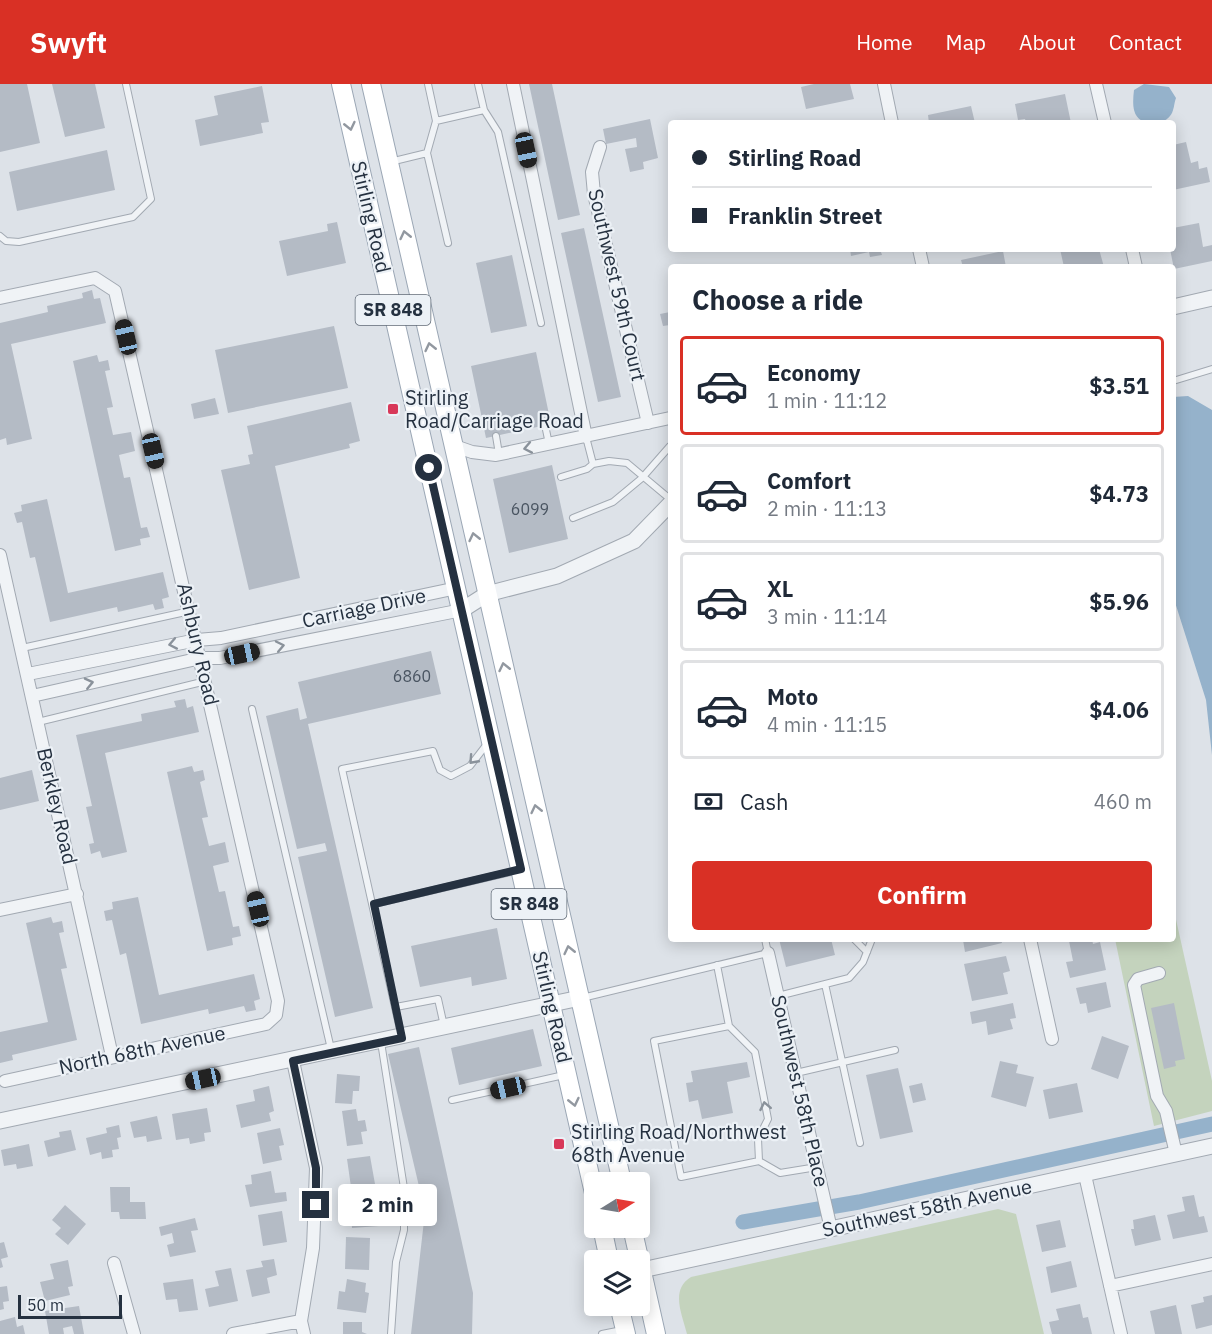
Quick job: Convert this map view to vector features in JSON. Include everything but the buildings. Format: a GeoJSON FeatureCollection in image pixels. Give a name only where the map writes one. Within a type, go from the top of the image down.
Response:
{"type":"FeatureCollection","features":[{"type":"Feature","properties":{"kind":"main road","name":"Stirling Road"},"geometry":{"type":"LineString","coordinates":[[341,84],[589,1172]]}},
{"type":"Feature","properties":{"kind":"main road","name":"Stirling Road"},"geometry":{"type":"LineString","coordinates":[[371,84],[620,1172]]}},
{"type":"Feature","properties":{"kind":"main road"},"geometry":{"type":"LineString","coordinates":[[360,168],[389,162]]}},
{"type":"Feature","properties":{"kind":"main road"},"geometry":{"type":"LineString","coordinates":[[650,1307],[656,1334]]}},
{"type":"Feature","properties":{"kind":"main road"},"geometry":{"type":"LineString","coordinates":[[622,1316],[625,1331]]}},
{"type":"Feature","properties":{"kind":"street"},"geometry":{"type":"LineString","coordinates":[[513,84],[586,437]]}},
{"type":"Feature","properties":{"kind":"street"},"geometry":{"type":"LineString","coordinates":[[884,84],[891,120]]}},
{"type":"Feature","properties":{"kind":"street"},"geometry":{"type":"LineString","coordinates":[[1096,84],[1104,120]]}},
{"type":"Feature","properties":{"kind":"street","name":"Southwest 59th Court"},"geometry":{"type":"LineString","coordinates":[[600,147],[592,172],[594,194],[648,423]]}},
{"type":"Feature","properties":{"kind":"street","name":"Ashbury Road"},"geometry":{"type":"LineString","coordinates":[[0,298],[81,279],[102,280],[115,291],[207,681],[278,1001],[276,1015]]}},
{"type":"Feature","properties":{"kind":"street"},"geometry":{"type":"LineString","coordinates":[[1176,306],[1212,298]]}},
{"type":"Feature","properties":{"kind":"street"},"geometry":{"type":"LineString","coordinates":[[453,445],[472,452],[499,454],[668,418]]}},
{"type":"Feature","properties":{"kind":"street"},"geometry":{"type":"LineString","coordinates":[[487,594],[556,576],[634,541],[668,506]]}},
{"type":"Feature","properties":{"kind":"street","name":"Berkley Road"},"geometry":{"type":"LineString","coordinates":[[0,555],[112,1056]]}},
{"type":"Feature","properties":{"kind":"street","name":"Carriage Drive"},"geometry":{"type":"LineString","coordinates":[[28,674],[197,640],[221,638],[457,588],[487,594]]}},
{"type":"Feature","properties":{"kind":"street","name":"Carriage Drive"},"geometry":{"type":"LineString","coordinates":[[32,696],[201,658],[220,658],[462,610],[487,594]]}},
{"type":"Feature","properties":{"kind":"street"},"geometry":{"type":"LineString","coordinates":[[399,602],[402,621]]}},
{"type":"Feature","properties":{"kind":"street"},"geometry":{"type":"LineString","coordinates":[[0,910],[77,894]]}},
{"type":"Feature","properties":{"kind":"street"},"geometry":{"type":"LineString","coordinates":[[1031,942],[1052,1039]]}},
{"type":"Feature","properties":{"kind":"street","name":"Southwest 58th Place"},"geometry":{"type":"LineString","coordinates":[[768,953],[831,1229]]}},
{"type":"Feature","properties":{"kind":"street"},"geometry":{"type":"LineString","coordinates":[[1159,974],[1138,978],[1134,984],[1157,1096],[1168,1117],[1175,1151]]}},
{"type":"Feature","properties":{"kind":"street"},"geometry":{"type":"LineString","coordinates":[[0,1121],[402,1038],[580,998]]}},
{"type":"Feature","properties":{"kind":"street","name":"North 68th Avenue"},"geometry":{"type":"LineString","coordinates":[[5,1081],[266,1024],[276,1015]]}},
{"type":"Feature","properties":{"kind":"street"},"geometry":{"type":"LineString","coordinates":[[234,1334],[303,1328],[313,1248],[316,1168],[293,1061]]}},
{"type":"Feature","properties":{"kind":"street","name":"Southwest 58th Avenue"},"geometry":{"type":"LineString","coordinates":[[650,1268],[1085,1175],[1175,1151],[1212,1146]]}},
{"type":"Feature","properties":{"kind":"street"},"geometry":{"type":"LineString","coordinates":[[1085,1175],[1121,1334]]}},
{"type":"Feature","properties":{"kind":"street"},"geometry":{"type":"LineString","coordinates":[[114,1263],[134,1334]]}},
{"type":"Feature","properties":{"kind":"street"},"geometry":{"type":"LineString","coordinates":[[1110,1286],[1212,1264]]}},
{"type":"Feature","properties":{"kind":"lane"},"geometry":{"type":"LineString","coordinates":[[0,236],[6,241],[19,242],[133,217],[142,211],[151,199],[126,84]]}},
{"type":"Feature","properties":{"kind":"lane"},"geometry":{"type":"LineString","coordinates":[[428,84],[436,121],[427,153],[448,243]]}},
{"type":"Feature","properties":{"kind":"lane"},"geometry":{"type":"LineString","coordinates":[[478,84],[484,110],[498,132],[541,323]]}},
{"type":"Feature","properties":{"kind":"lane"},"geometry":{"type":"LineString","coordinates":[[436,121],[484,110]]}},
{"type":"Feature","properties":{"kind":"lane"},"geometry":{"type":"LineString","coordinates":[[389,162],[427,153]]}},
{"type":"Feature","properties":{"kind":"lane"},"geometry":{"type":"LineString","coordinates":[[1176,380],[1212,369]]}},
{"type":"Feature","properties":{"kind":"lane"},"geometry":{"type":"LineString","coordinates":[[545,425],[549,444]]}},
{"type":"Feature","properties":{"kind":"lane"},"geometry":{"type":"LineString","coordinates":[[496,436],[499,454]]}},
{"type":"Feature","properties":{"kind":"lane"},"geometry":{"type":"LineString","coordinates":[[586,437],[593,464]]}},
{"type":"Feature","properties":{"kind":"lane"},"geometry":{"type":"LineString","coordinates":[[573,518],[614,502],[642,478],[668,448]]}},
{"type":"Feature","properties":{"kind":"lane"},"geometry":{"type":"LineString","coordinates":[[561,477],[587,469],[593,464],[609,461],[627,463],[642,478],[668,498]]}},
{"type":"Feature","properties":{"kind":"lane"},"geometry":{"type":"LineString","coordinates":[[22,648],[190,611]]}},
{"type":"Feature","properties":{"kind":"lane"},"geometry":{"type":"LineString","coordinates":[[38,722],[207,681]]}},
{"type":"Feature","properties":{"kind":"lane"},"geometry":{"type":"LineString","coordinates":[[252,709],[332,1052]]}},
{"type":"Feature","properties":{"kind":"lane"},"geometry":{"type":"LineString","coordinates":[[402,1038],[374,904],[342,769],[433,751],[440,770],[451,776],[470,766],[491,739]]}},
{"type":"Feature","properties":{"kind":"lane"},"geometry":{"type":"LineString","coordinates":[[374,904],[521,869]]}},
{"type":"Feature","properties":{"kind":"lane"},"geometry":{"type":"LineString","coordinates":[[580,998],[768,953],[766,942]]}},
{"type":"Feature","properties":{"kind":"lane"},"geometry":{"type":"LineString","coordinates":[[857,942],[867,952]]}},
{"type":"Feature","properties":{"kind":"lane"},"geometry":{"type":"LineString","coordinates":[[778,996],[849,978],[863,962],[871,942]]}},
{"type":"Feature","properties":{"kind":"lane"},"geometry":{"type":"LineString","coordinates":[[717,965],[729,1026],[755,1052],[768,1119],[758,1139],[759,1161]]}},
{"type":"Feature","properties":{"kind":"lane"},"geometry":{"type":"LineString","coordinates":[[825,984],[860,1143]]}},
{"type":"Feature","properties":{"kind":"lane"},"geometry":{"type":"LineString","coordinates":[[396,1007],[438,999],[444,1028]]}},
{"type":"Feature","properties":{"kind":"lane"},"geometry":{"type":"LineString","coordinates":[[729,1026],[654,1041],[681,1177],[759,1161],[780,1173],[817,1167]]}},
{"type":"Feature","properties":{"kind":"lane"},"geometry":{"type":"LineString","coordinates":[[381,1042],[404,1188],[404,1230],[396,1262],[391,1334]]}},
{"type":"Feature","properties":{"kind":"lane"},"geometry":{"type":"LineString","coordinates":[[796,1073],[895,1050]]}},
{"type":"Feature","properties":{"kind":"lane"},"geometry":{"type":"LineString","coordinates":[[452,1100],[567,1074]]}},
{"type":"Feature","properties":{"kind":"lane"},"geometry":{"type":"LineString","coordinates":[[602,1334],[625,1331]]}},
{"type":"Feature","properties":{"kind":"green space"},"geometry":{"type":"Polygon","coordinates":[[[1176,919],[1212,1081],[1212,1111],[1154,1126],[1116,942],[1176,942],[1176,919]]]}},
{"type":"Feature","properties":{"kind":"green space"},"geometry":{"type":"Polygon","coordinates":[[[998,1209],[1016,1214],[1044,1334],[687,1334],[679,1295],[685,1282],[691,1277],[998,1209]]]}},
{"type":"Feature","properties":{"kind":"water"},"geometry":{"type":"Polygon","coordinates":[[[1144,84],[1169,87],[1176,98],[1171,114],[1165,120],[1141,120],[1135,113],[1134,90],[1144,84]]]}},
{"type":"Feature","properties":{"kind":"water"},"geometry":{"type":"Polygon","coordinates":[[[1188,396],[1212,410],[1212,755],[1206,700],[1176,605],[1176,397],[1188,396]]]}},
{"type":"Feature","properties":{"kind":"waterway"},"geometry":{"type":"LineString","coordinates":[[743,1222],[859,1202],[1212,1124]]}},
{"type":"Feature","properties":{"kind":"place","name":"Stirling Road/Carriage Road"},"geometry":{"type":"Point","coordinates":[393,409]}},
{"type":"Feature","properties":{"kind":"place","name":"Stirling Road/Northwest 68th Avenue"},"geometry":{"type":"Point","coordinates":[559,1144]}},
{"type":"Feature","properties":{"kind":"route"},"geometry":{"type":"LineString","coordinates":[[316,1205],[316,1168],[293,1061],[402,1038],[374,904],[521,869],[429,468]]}}]}
